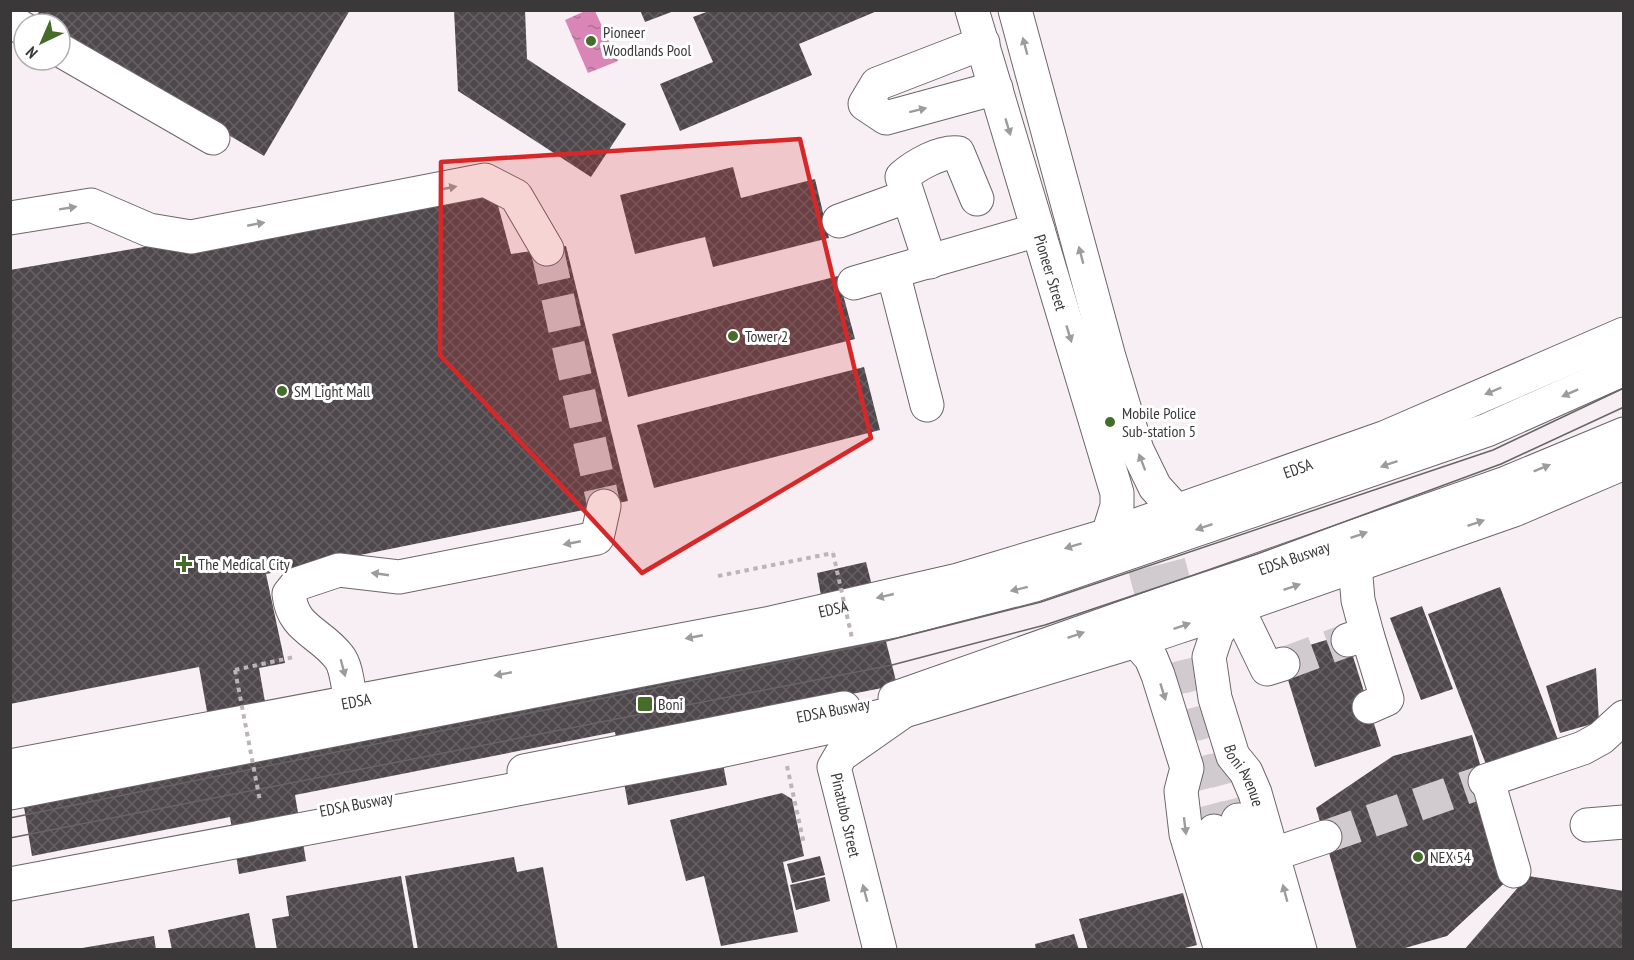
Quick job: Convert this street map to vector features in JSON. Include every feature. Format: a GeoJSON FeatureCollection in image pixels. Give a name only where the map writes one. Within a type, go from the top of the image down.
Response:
{"type":"FeatureCollection","features":[{"type":"Feature","properties":{"kind":"main road","name":"Pioneer Street"},"geometry":{"type":"LineString","coordinates":[[972,10],[1038,230],[1094,362],[1146,472],[1155,487],[1175,509]]}},
{"type":"Feature","properties":{"kind":"main road","name":"Pioneer Street"},"geometry":{"type":"LineString","coordinates":[[1017,11],[1094,362],[1117,493],[1118,506],[1108,535]]}},
{"type":"Feature","properties":{"kind":"main road"},"geometry":{"type":"LineString","coordinates":[[983,43],[877,84],[866,104],[886,118],[996,88]]}},
{"type":"Feature","properties":{"kind":"main road"},"geometry":{"type":"LineString","coordinates":[[72,57],[213,138]]}},
{"type":"Feature","properties":{"kind":"main road"},"geometry":{"type":"LineString","coordinates":[[930,262],[902,177],[910,170],[949,152],[958,153],[977,200]]}},
{"type":"Feature","properties":{"kind":"main road"},"geometry":{"type":"LineString","coordinates":[[10,218],[91,205],[149,230],[191,237],[485,180],[516,196],[547,249]]}},
{"type":"Feature","properties":{"kind":"main road"},"geometry":{"type":"LineString","coordinates":[[839,221],[908,196]]}},
{"type":"Feature","properties":{"kind":"main road"},"geometry":{"type":"LineString","coordinates":[[854,283],[1038,230]]}},
{"type":"Feature","properties":{"kind":"main road"},"geometry":{"type":"LineString","coordinates":[[893,272],[927,405]]}},
{"type":"Feature","properties":{"kind":"main road","name":"EDSA"},"geometry":{"type":"LineString","coordinates":[[10,766],[766,624],[958,580],[1108,535],[1175,509],[1386,437],[1623,334]]}},
{"type":"Feature","properties":{"kind":"main road"},"geometry":{"type":"LineString","coordinates":[[10,794],[894,621],[1035,585],[1487,430],[1623,369]]}},
{"type":"Feature","properties":{"kind":"main road","name":"EDSA Busway"},"geometry":{"type":"LineString","coordinates":[[10,868],[36,868],[900,697],[1506,483],[1623,435]]}},
{"type":"Feature","properties":{"kind":"main road"},"geometry":{"type":"LineString","coordinates":[[10,884],[676,760],[904,711],[1136,641],[1237,607],[1514,510],[1623,463]]}},
{"type":"Feature","properties":{"kind":"main road"},"geometry":{"type":"LineString","coordinates":[[351,702],[341,659],[320,638],[303,627],[290,609],[289,594],[297,584],[339,570],[399,577],[597,538],[604,506]]}},
{"type":"Feature","properties":{"kind":"main road"},"geometry":{"type":"LineString","coordinates":[[1355,565],[1358,600],[1357,637],[1387,699],[1369,707]]}},
{"type":"Feature","properties":{"kind":"main road"},"geometry":{"type":"LineString","coordinates":[[1237,607],[1267,669],[1283,664]]}},
{"type":"Feature","properties":{"kind":"main road","name":"Boni Avenue"},"geometry":{"type":"LineString","coordinates":[[1237,607],[1217,633],[1209,657],[1215,698],[1233,756],[1246,772],[1255,793],[1300,950]]}},
{"type":"Feature","properties":{"kind":"main road"},"geometry":{"type":"LineString","coordinates":[[1136,641],[1151,658],[1158,675],[1187,768],[1181,791],[1186,834],[1221,950]]}},
{"type":"Feature","properties":{"kind":"main road","name":"Pinatubo Street"},"geometry":{"type":"LineString","coordinates":[[880,950],[834,767],[841,755],[904,711]]}},
{"type":"Feature","properties":{"kind":"main road"},"geometry":{"type":"LineString","coordinates":[[1514,871],[1486,781],[1584,748],[1601,738],[1623,717]]}},
{"type":"Feature","properties":{"kind":"main road"},"geometry":{"type":"LineString","coordinates":[[1187,768],[1233,756]]}},
{"type":"Feature","properties":{"kind":"main road"},"geometry":{"type":"LineString","coordinates":[[1587,825],[1623,822]]}},
{"type":"Feature","properties":{"kind":"main road","name":"Boni Avenue"},"geometry":{"type":"LineString","coordinates":[[1245,950],[1226,826],[1274,950]]}},
{"type":"Feature","properties":{"kind":"main road"},"geometry":{"type":"LineString","coordinates":[[1274,854],[1325,837]]}},
{"type":"Feature","properties":{"kind":"path"},"geometry":{"type":"LineString","coordinates":[[718,576],[833,553],[852,638]]}},
{"type":"Feature","properties":{"kind":"path"},"geometry":{"type":"LineString","coordinates":[[260,801],[235,670],[304,655]]}},
{"type":"Feature","properties":{"kind":"path"},"geometry":{"type":"LineString","coordinates":[[777,767],[787,765],[804,844]]}},
{"type":"Feature","properties":{"kind":"highlighted area"},"geometry":{"type":"Polygon","coordinates":[[[800,139],[871,438],[642,573],[440,355],[441,162],[800,139]]]}},
{"type":"Feature","properties":{"kind":"water","name":"Pioneer Woodlands Pool"},"geometry":{"type":"Polygon","coordinates":[[[585,11],[595,11],[618,61],[588,73],[565,20],[585,11]]]}},
{"type":"Feature","properties":{"kind":"building"},"geometry":{"type":"Polygon","coordinates":[[[40,10],[350,10],[264,156],[72,42],[72,12],[39,12],[40,10]]]}},
{"type":"Feature","properties":{"kind":"building"},"geometry":{"type":"Polygon","coordinates":[[[454,10],[525,10],[527,59],[626,124],[591,177],[458,91],[454,10]]]}},
{"type":"Feature","properties":{"kind":"building"},"geometry":{"type":"Polygon","coordinates":[[[640,10],[674,10],[674,11],[645,22],[640,10]]]}},
{"type":"Feature","properties":{"kind":"building"},"geometry":{"type":"Polygon","coordinates":[[[709,11],[877,11],[799,44],[812,75],[680,131],[660,84],[713,62],[693,17],[709,11]]]}},
{"type":"Feature","properties":{"kind":"building"},"geometry":{"type":"Polygon","coordinates":[[[733,167],[741,198],[815,179],[829,238],[713,267],[705,237],[635,254],[620,195],[733,167]]]}},
{"type":"Feature","properties":{"kind":"building","name":"SM Light Mall"},"geometry":{"type":"Polygon","coordinates":[[[493,187],[511,254],[566,246],[628,501],[266,574],[285,663],[259,668],[273,747],[828,636],[817,573],[866,562],[897,685],[715,721],[727,785],[628,805],[615,732],[295,795],[306,861],[239,874],[230,817],[32,856],[22,795],[215,756],[199,667],[10,704],[10,270],[493,187]]]}},
{"type":"Feature","properties":{"kind":"building","name":"Tower 2"},"geometry":{"type":"Polygon","coordinates":[[[838,276],[855,339],[628,397],[612,334],[838,276]]]}},
{"type":"Feature","properties":{"kind":"building"},"geometry":{"type":"Polygon","coordinates":[[[864,367],[880,430],[654,488],[637,425],[864,367]]]}},
{"type":"Feature","properties":{"kind":"building"},"geometry":{"type":"Polygon","coordinates":[[[1500,587],[1560,745],[1489,772],[1428,614],[1500,587]]]}},
{"type":"Feature","properties":{"kind":"building"},"geometry":{"type":"Polygon","coordinates":[[[1422,606],[1453,689],[1421,700],[1390,618],[1422,606]]]}},
{"type":"Feature","properties":{"kind":"building"},"geometry":{"type":"Polygon","coordinates":[[[1346,634],[1381,746],[1315,767],[1280,654],[1346,634]]]}},
{"type":"Feature","properties":{"kind":"building"},"geometry":{"type":"Polygon","coordinates":[[[1596,668],[1599,722],[1560,733],[1546,686],[1596,668]]]}},
{"type":"Feature","properties":{"kind":"building","name":"NEX 54"},"geometry":{"type":"Polygon","coordinates":[[[1472,735],[1511,877],[1447,936],[1398,950],[1357,950],[1316,808],[1393,756],[1472,735]]]}},
{"type":"Feature","properties":{"kind":"building"},"geometry":{"type":"Polygon","coordinates":[[[782,793],[792,799],[804,856],[783,862],[798,932],[721,946],[704,876],[686,881],[670,820],[782,793]]]}},
{"type":"Feature","properties":{"kind":"building"},"geometry":{"type":"Polygon","coordinates":[[[820,856],[825,875],[792,883],[787,864],[820,856]]]}},
{"type":"Feature","properties":{"kind":"building"},"geometry":{"type":"Polygon","coordinates":[[[514,857],[517,872],[543,867],[558,950],[418,950],[405,876],[514,857]]]}},
{"type":"Feature","properties":{"kind":"building"},"geometry":{"type":"Polygon","coordinates":[[[401,876],[414,950],[277,950],[272,919],[289,916],[286,896],[401,876]]]}},
{"type":"Feature","properties":{"kind":"building"},"geometry":{"type":"Polygon","coordinates":[[[1528,876],[1624,891],[1624,950],[1464,950],[1528,876]]]}},
{"type":"Feature","properties":{"kind":"building"},"geometry":{"type":"Polygon","coordinates":[[[825,877],[830,901],[796,910],[790,885],[825,877]]]}},
{"type":"Feature","properties":{"kind":"building"},"geometry":{"type":"Polygon","coordinates":[[[1183,893],[1197,945],[1177,950],[1088,950],[1079,919],[1183,893]]]}},
{"type":"Feature","properties":{"kind":"building"},"geometry":{"type":"Polygon","coordinates":[[[249,913],[256,950],[172,950],[168,930],[249,913]]]}},
{"type":"Feature","properties":{"kind":"building"},"geometry":{"type":"Polygon","coordinates":[[[1074,934],[1079,950],[1036,950],[1035,944],[1074,934]]]}},
{"type":"Feature","properties":{"kind":"building"},"geometry":{"type":"Polygon","coordinates":[[[154,936],[156,950],[82,950],[82,948],[154,936]]]}},
{"type":"Feature","properties":{"kind":"tunnel"},"geometry":{"type":"LineString","coordinates":[[547,249],[604,506]]}},
{"type":"Feature","properties":{"kind":"tunnel"},"geometry":{"type":"LineString","coordinates":[[1156,515],[1238,820]]}},
{"type":"Feature","properties":{"kind":"tunnel"},"geometry":{"type":"LineString","coordinates":[[1132,521],[1214,831]]}},
{"type":"Feature","properties":{"kind":"tunnel"},"geometry":{"type":"LineString","coordinates":[[1283,664],[1348,640]]}},
{"type":"Feature","properties":{"kind":"tunnel"},"geometry":{"type":"LineString","coordinates":[[1325,837],[1485,781]]}},
{"type":"Feature","properties":{"kind":"tram line"},"geometry":{"type":"LineString","coordinates":[[10,818],[886,641],[1041,602],[1493,450],[1624,388]]}},
{"type":"Feature","properties":{"kind":"tram line"},"geometry":{"type":"LineString","coordinates":[[10,838],[892,665],[1045,625],[1257,554],[1501,464],[1624,407]]}},
{"type":"Feature","properties":{"kind":"place","name":"Pioneer Woodlands Pool"},"geometry":{"type":"Point","coordinates":[591,41]}},
{"type":"Feature","properties":{"kind":"place","name":"Tower 2"},"geometry":{"type":"Point","coordinates":[733,336]}},
{"type":"Feature","properties":{"kind":"place","name":"SM Light Mall"},"geometry":{"type":"Point","coordinates":[282,391]}},
{"type":"Feature","properties":{"kind":"place","name":"Mobile Police Sub-station 5"},"geometry":{"type":"Point","coordinates":[1110,422]}},
{"type":"Feature","properties":{"kind":"place","name":"The Medical City"},"geometry":{"type":"Point","coordinates":[184,564]}},
{"type":"Feature","properties":{"kind":"place","name":"Boni"},"geometry":{"type":"Point","coordinates":[645,704]}},
{"type":"Feature","properties":{"kind":"place","name":"NEX 54"},"geometry":{"type":"Point","coordinates":[1418,857]}}]}
